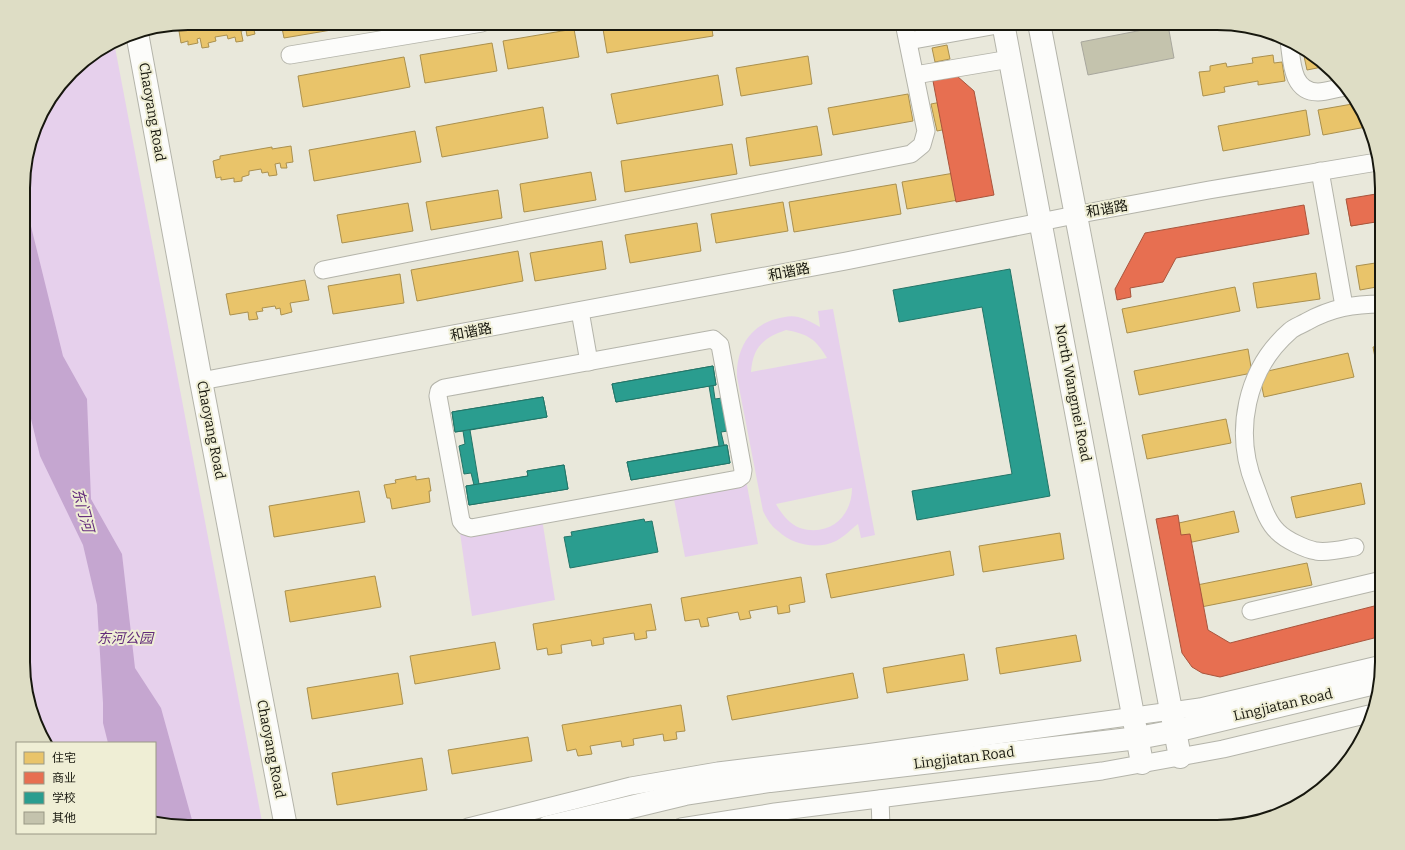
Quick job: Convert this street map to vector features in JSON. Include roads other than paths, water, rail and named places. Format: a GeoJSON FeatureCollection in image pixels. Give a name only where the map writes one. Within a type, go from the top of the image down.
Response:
{"type":"FeatureCollection","features":[{"type":"Feature","properties":{"kind":"main road","name":"North Wangmei Road"},"geometry":{"type":"LineString","coordinates":[[1004,30],[1140,751]]}},
{"type":"Feature","properties":{"kind":"main road"},"geometry":{"type":"LineString","coordinates":[[1040,30],[1176,736]]}},
{"type":"Feature","properties":{"kind":"main road","name":"Chaoyang Road"},"geometry":{"type":"LineString","coordinates":[[138,38],[201,381],[285,820]]}},
{"type":"Feature","properties":{"kind":"main road","name":"Lingjiatan Road"},"geometry":{"type":"LineString","coordinates":[[637,820],[688,808],[772,795],[1140,751],[1176,736],[1374,683]]}},
{"type":"Feature","properties":{"kind":"main road","name":"Lingjiatan Road"},"geometry":{"type":"LineString","coordinates":[[1176,736],[1371,698]]}},
{"type":"Feature","properties":{"kind":"main road","name":"Lingjiatan Road"},"geometry":{"type":"LineString","coordinates":[[577,820],[685,794],[770,781],[1140,751]]}},
{"type":"Feature","properties":{"kind":"street"},"geometry":{"type":"LineString","coordinates":[[290,55],[440,30]]}},
{"type":"Feature","properties":{"kind":"street"},"geometry":{"type":"LineString","coordinates":[[323,270],[910,154],[922,145],[926,131],[906,30]]}},
{"type":"Feature","properties":{"kind":"street"},"geometry":{"type":"LineString","coordinates":[[908,41],[969,30]]}},
{"type":"Feature","properties":{"kind":"street"},"geometry":{"type":"LineString","coordinates":[[1290,48],[1294,77],[1304,88],[1317,92],[1339,88]]}},
{"type":"Feature","properties":{"kind":"street"},"geometry":{"type":"LineString","coordinates":[[915,75],[1010,59]]}},
{"type":"Feature","properties":{"kind":"street","name":"和谐路"},"geometry":{"type":"LineString","coordinates":[[201,381],[846,261],[1041,221],[1373,163]]}},
{"type":"Feature","properties":{"kind":"street"},"geometry":{"type":"LineString","coordinates":[[1320,171],[1344,306]]}},
{"type":"Feature","properties":{"kind":"street"},"geometry":{"type":"LineString","coordinates":[[1355,547],[1331,551],[1316,551],[1294,543],[1278,532],[1269,519],[1251,478],[1244,425],[1248,398],[1253,381],[1270,351],[1291,330],[1316,316],[1344,306],[1375,304]]}},
{"type":"Feature","properties":{"kind":"street"},"geometry":{"type":"LineString","coordinates":[[580,311],[589,362]]}},
{"type":"Feature","properties":{"kind":"street"},"geometry":{"type":"LineString","coordinates":[[713,339],[718,342],[720,345],[743,470],[742,476],[738,479],[535,517],[471,528],[465,526],[461,521],[438,396],[439,391],[444,388],[589,362],[713,339]]}},
{"type":"Feature","properties":{"kind":"street"},"geometry":{"type":"LineString","coordinates":[[1251,611],[1375,582]]}},
{"type":"Feature","properties":{"kind":"street"},"geometry":{"type":"LineString","coordinates":[[1176,736],[1200,707],[1375,666]]}},
{"type":"Feature","properties":{"kind":"street"},"geometry":{"type":"LineString","coordinates":[[496,820],[631,786],[718,771],[866,753],[1134,716],[1176,736],[1223,749],[1366,715]]}},
{"type":"Feature","properties":{"kind":"street"},"geometry":{"type":"LineString","coordinates":[[725,820],[775,812],[1094,772],[1140,751]]}},
{"type":"Feature","properties":{"kind":"street"},"geometry":{"type":"LineString","coordinates":[[880,799],[881,820]]}},
{"type":"Feature","properties":{"kind":"water","name":"东门河"},"geometry":{"type":"Polygon","coordinates":[[[30,222],[63,356],[87,399],[91,499],[122,554],[135,668],[161,708],[192,820],[178,820],[156,817],[156,742],[108,742],[103,723],[97,605],[83,545],[40,456],[30,415],[30,222]]]}},
{"type":"Feature","properties":{"kind":"park label","name":"东河公园"},"geometry":{"type":"Point","coordinates":[125,638]}}]}
